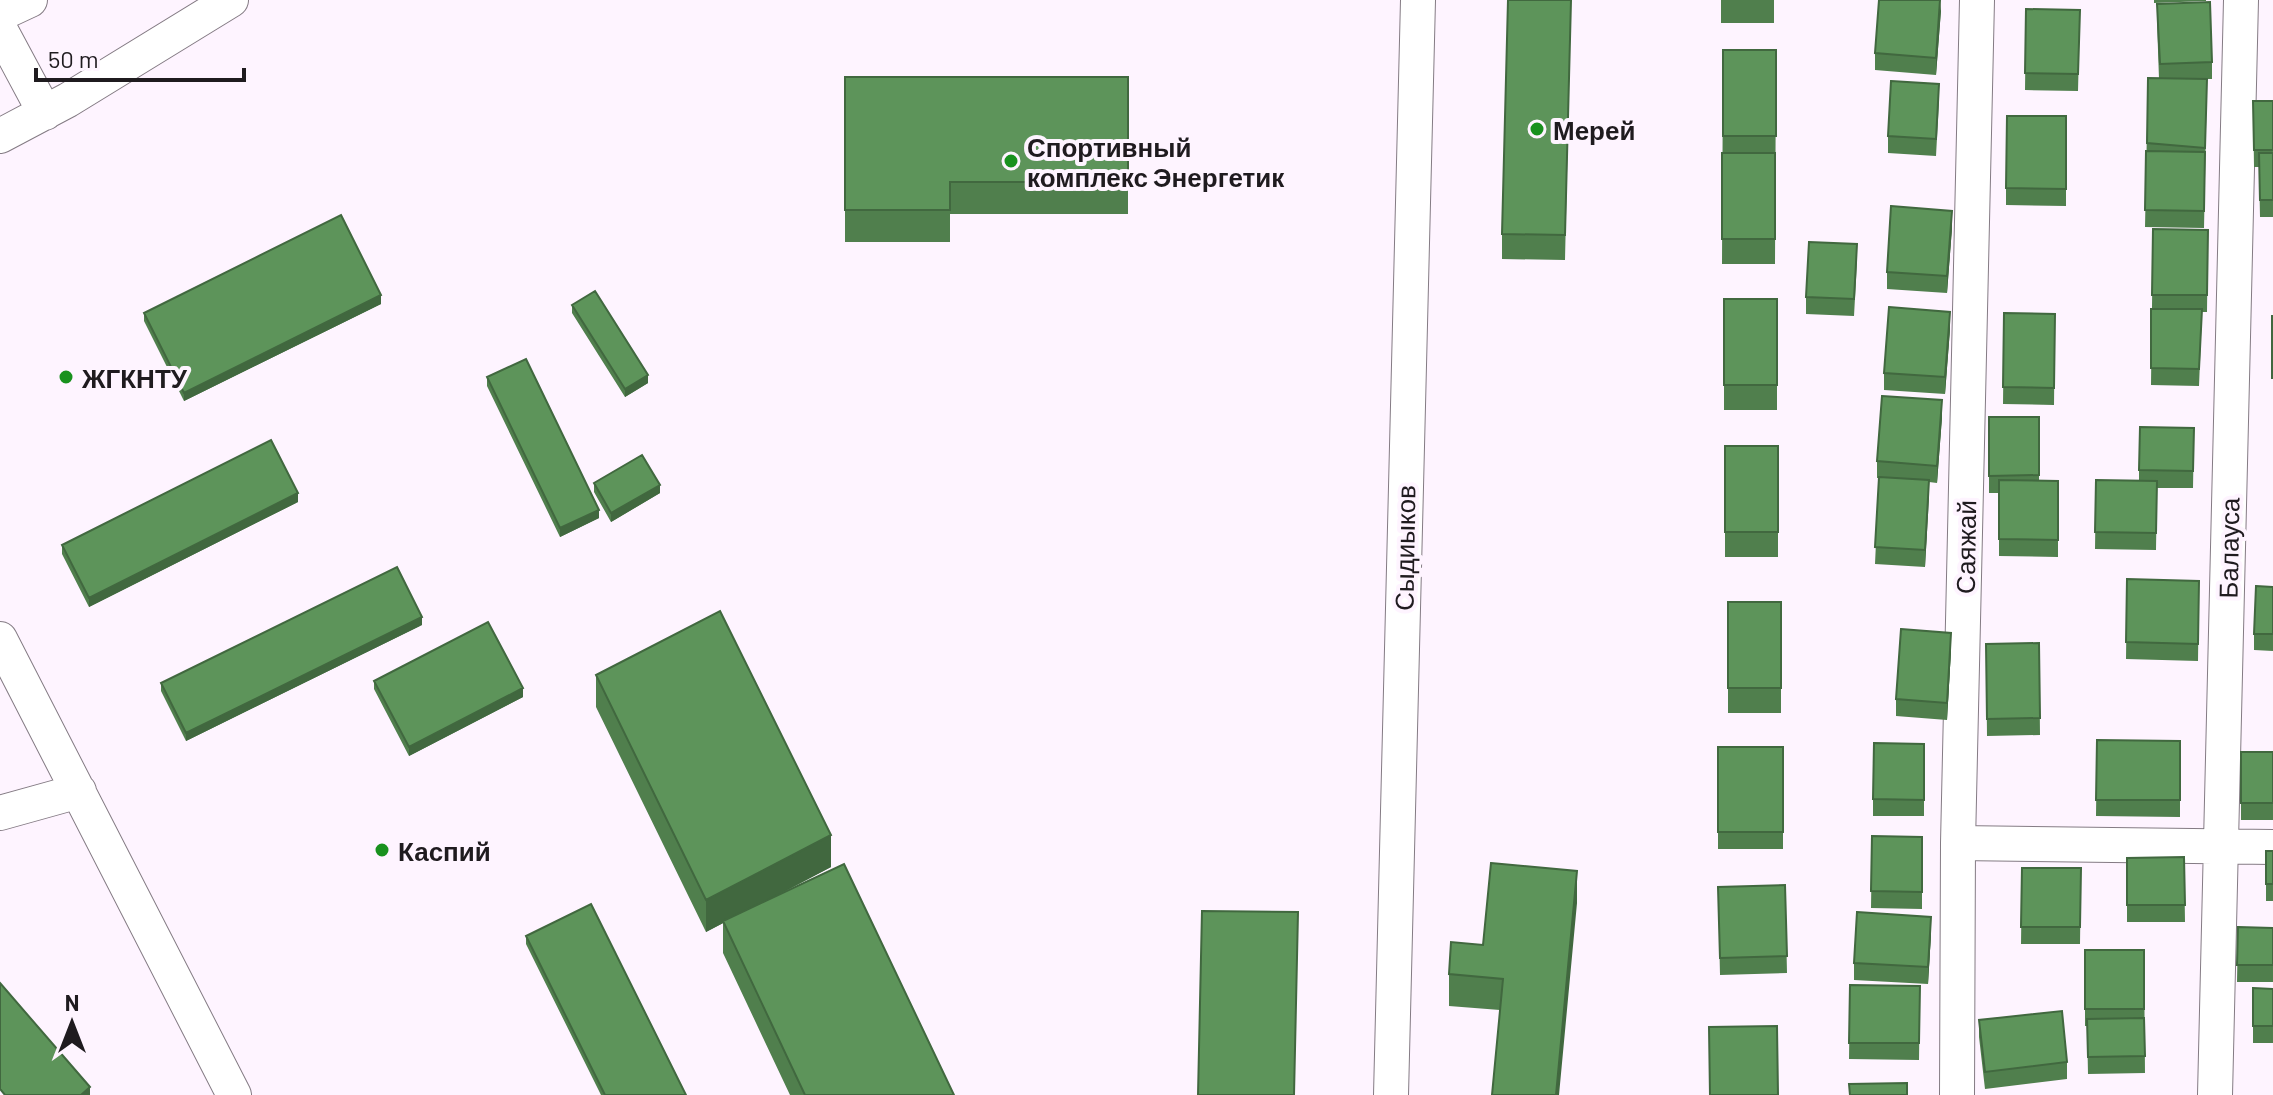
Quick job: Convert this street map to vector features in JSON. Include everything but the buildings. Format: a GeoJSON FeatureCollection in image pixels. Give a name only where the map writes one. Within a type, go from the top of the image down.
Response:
{"type":"FeatureCollection","features":[{"type":"Feature","properties":{"kind":"street"},"geometry":{"type":"LineString","coordinates":[[0,14],[30,0]]}},
{"type":"Feature","properties":{"kind":"street"},"geometry":{"type":"LineString","coordinates":[[0,136],[45,113],[231,0]]}},
{"type":"Feature","properties":{"kind":"street","name":"Сыдиыков"},"geometry":{"type":"LineString","coordinates":[[1391,1095],[1418,0]]}},
{"type":"Feature","properties":{"kind":"street","name":"Саяжай"},"geometry":{"type":"LineString","coordinates":[[1957,1095],[1958,843],[1977,0]]}},
{"type":"Feature","properties":{"kind":"street","name":"Балауса"},"geometry":{"type":"LineString","coordinates":[[2215,1095],[2241,0]]}},
{"type":"Feature","properties":{"kind":"street"},"geometry":{"type":"LineString","coordinates":[[0,29],[45,113]]}},
{"type":"Feature","properties":{"kind":"street"},"geometry":{"type":"LineString","coordinates":[[0,639],[234,1095]]}},
{"type":"Feature","properties":{"kind":"street"},"geometry":{"type":"LineString","coordinates":[[0,813],[79,791]]}},
{"type":"Feature","properties":{"kind":"street"},"geometry":{"type":"LineString","coordinates":[[1958,843],[2273,847]]}},
{"type":"Feature","properties":{"kind":"place","name":"Мерей"},"geometry":{"type":"Point","coordinates":[1537,129]}},
{"type":"Feature","properties":{"kind":"place","name":"Спортивный комплекс Энергетик"},"geometry":{"type":"Point","coordinates":[1011,161]}},
{"type":"Feature","properties":{"kind":"place","name":"ЖГКНТУ"},"geometry":{"type":"Point","coordinates":[66,377]}},
{"type":"Feature","properties":{"kind":"place","name":"Каспий"},"geometry":{"type":"Point","coordinates":[382,850]}}]}
